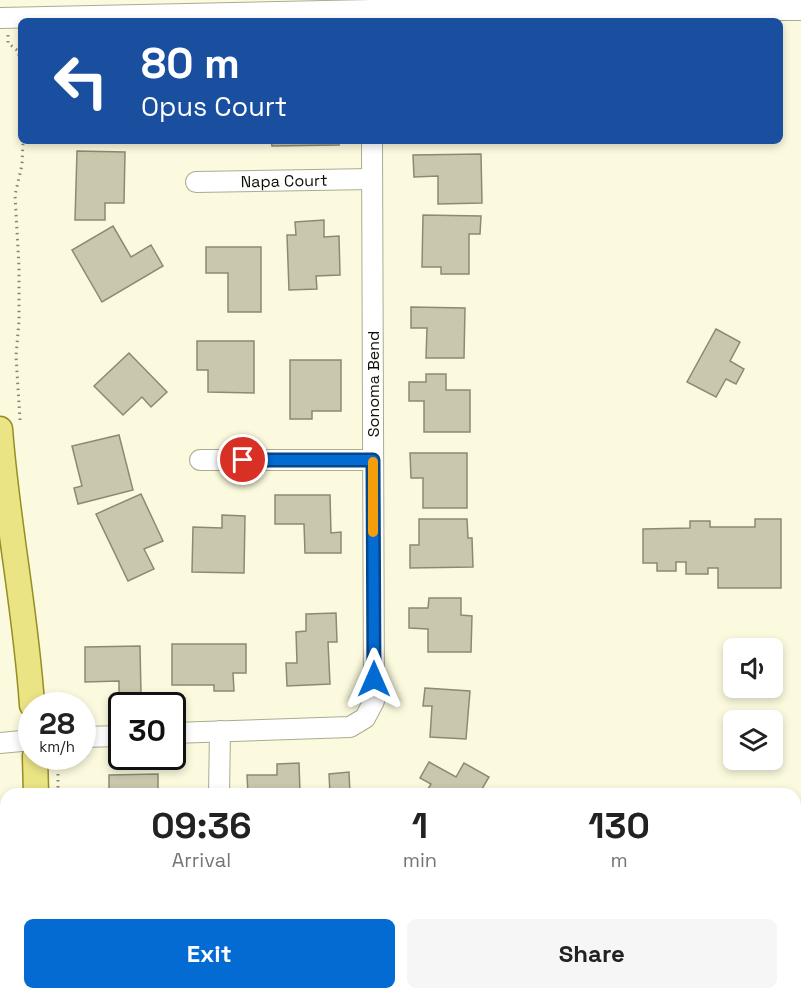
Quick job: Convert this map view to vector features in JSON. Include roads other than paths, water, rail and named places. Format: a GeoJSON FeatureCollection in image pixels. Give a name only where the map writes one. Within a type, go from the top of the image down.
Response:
{"type":"FeatureCollection","features":[{"type":"Feature","properties":{"kind":"main road"},"geometry":{"type":"LineString","coordinates":[[10,427],[7,501],[31,692]]}},
{"type":"Feature","properties":{"kind":"main road"},"geometry":{"type":"LineString","coordinates":[[35,770],[36,788]]}},
{"type":"Feature","properties":{"kind":"street"},"geometry":{"type":"LineString","coordinates":[[0,18],[372,16],[619,5],[801,10]]}},
{"type":"Feature","properties":{"kind":"street","name":"Sonoma Bend"},"geometry":{"type":"LineString","coordinates":[[186,732],[350,727],[358,724],[370,710],[374,701],[372,144]]}},
{"type":"Feature","properties":{"kind":"street","name":"Napa Court"},"geometry":{"type":"LineString","coordinates":[[196,182],[372,179]]}},
{"type":"Feature","properties":{"kind":"street"},"geometry":{"type":"LineString","coordinates":[[200,460],[373,460]]}},
{"type":"Feature","properties":{"kind":"street"},"geometry":{"type":"LineString","coordinates":[[219,788],[220,731]]}},
{"type":"Feature","properties":{"kind":"street"},"geometry":{"type":"LineString","coordinates":[[0,743],[18,741]]}}]}
